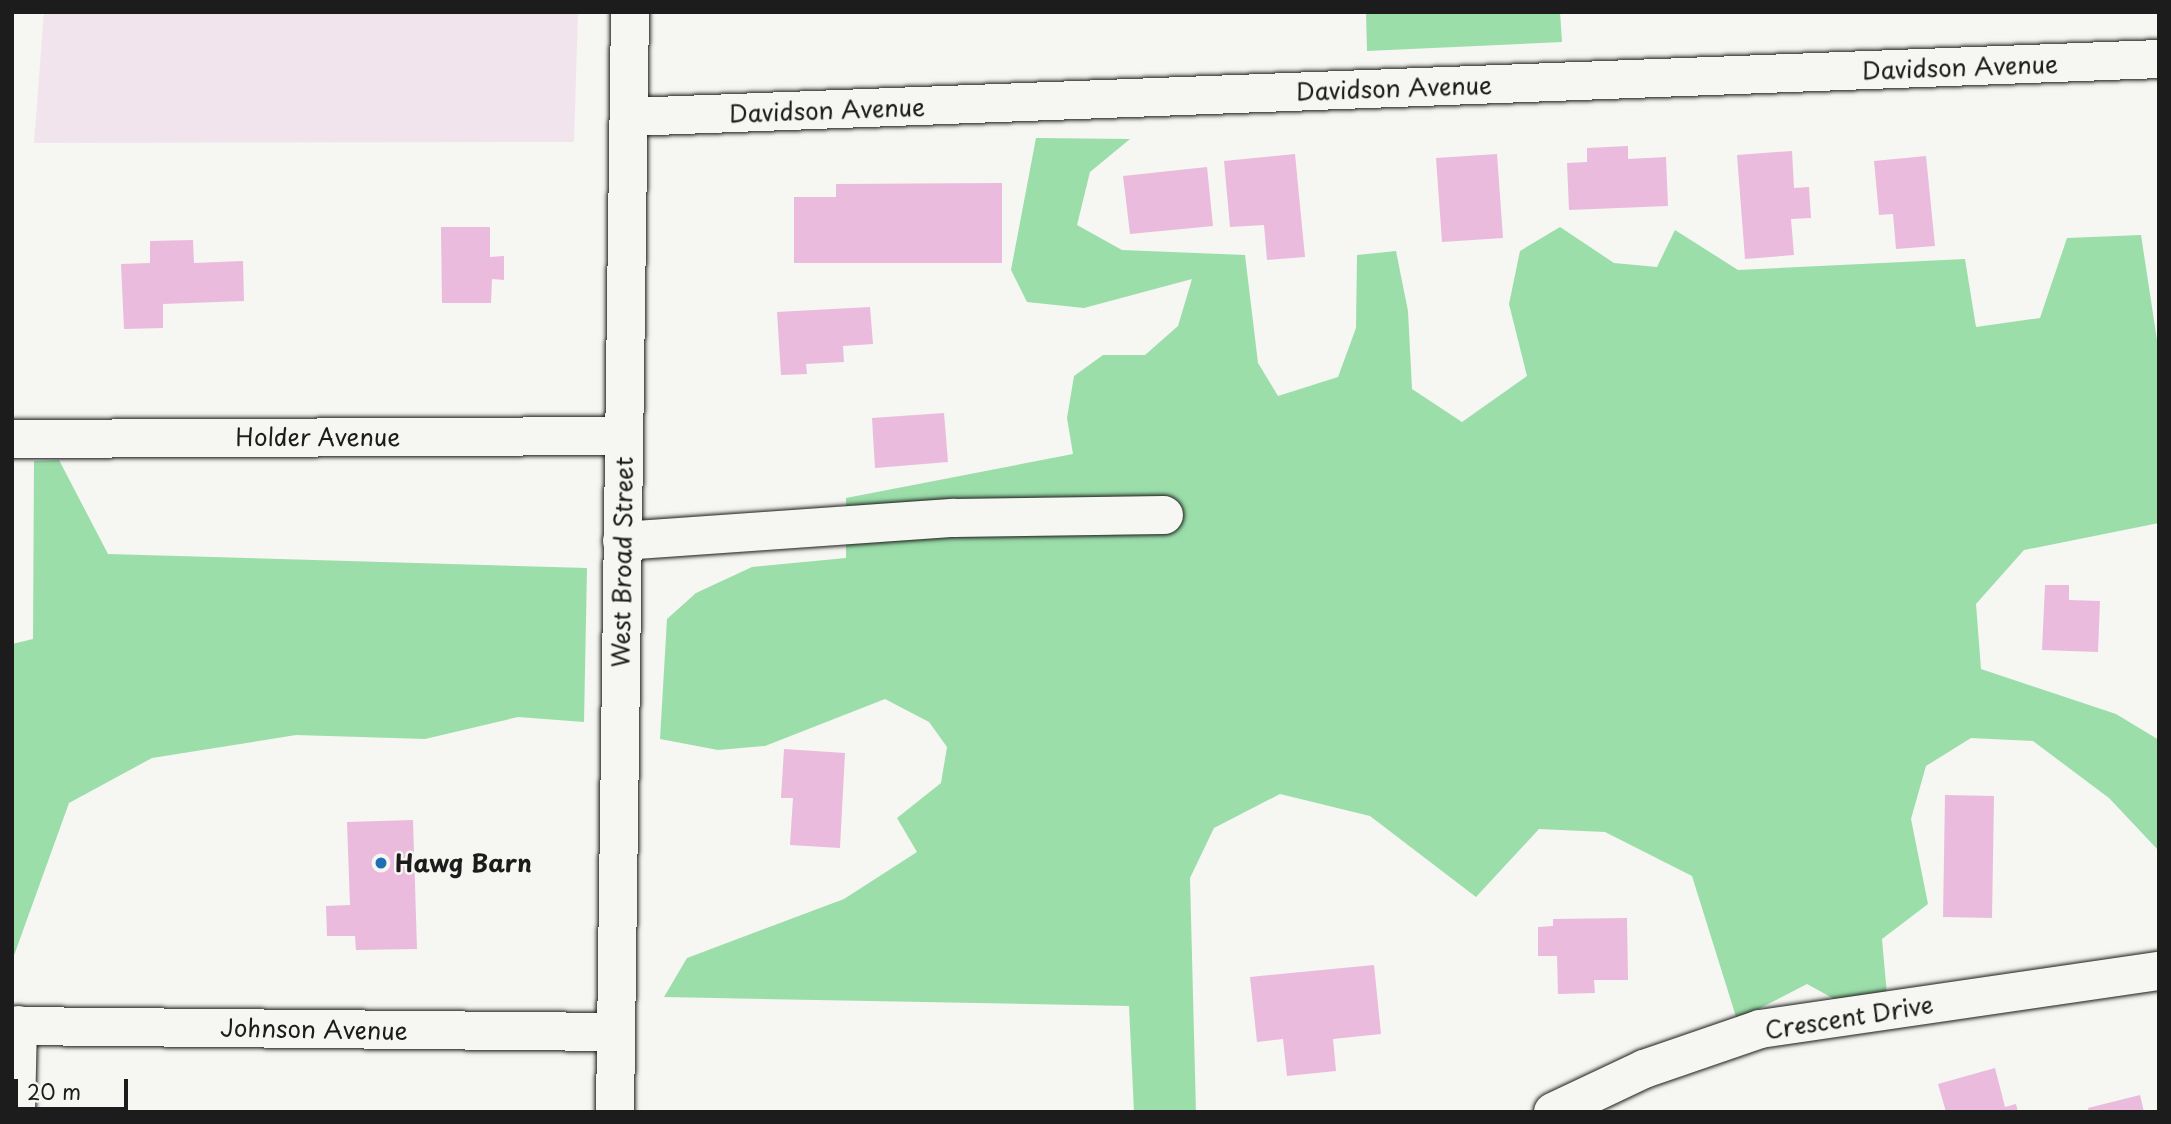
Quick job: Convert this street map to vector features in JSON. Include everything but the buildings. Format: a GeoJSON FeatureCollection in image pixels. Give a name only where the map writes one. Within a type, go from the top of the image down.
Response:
{"type":"FeatureCollection","features":[{"type":"Feature","properties":{"kind":"street","name":"West Broad Street"},"geometry":{"type":"LineString","coordinates":[[615,1112],[631,12]]}},
{"type":"Feature","properties":{"kind":"street","name":"Davidson Avenue"},"geometry":{"type":"LineString","coordinates":[[629,117],[2159,59]]}},
{"type":"Feature","properties":{"kind":"street","name":"Holder Avenue"},"geometry":{"type":"LineString","coordinates":[[12,439],[624,436]]}},
{"type":"Feature","properties":{"kind":"street"},"geometry":{"type":"LineString","coordinates":[[622,541],[954,518],[1164,515]]}},
{"type":"Feature","properties":{"kind":"street","name":"Crescent Drive"},"geometry":{"type":"LineString","coordinates":[[1553,1112],[1644,1069],[1760,1029],[2159,971]]}},
{"type":"Feature","properties":{"kind":"street"},"geometry":{"type":"LineString","coordinates":[[15,1026],[16,1112]]}},
{"type":"Feature","properties":{"kind":"street","name":"Johnson Avenue"},"geometry":{"type":"LineString","coordinates":[[15,1026],[616,1032]]}},
{"type":"Feature","properties":{"kind":"shaded area"},"geometry":{"type":"Polygon","coordinates":[[[44,12],[578,12],[574,142],[34,143],[44,12]]]}},
{"type":"Feature","properties":{"kind":"green space"},"geometry":{"type":"Polygon","coordinates":[[[1366,12],[1560,12],[1562,42],[1367,51],[1366,12]]]}},
{"type":"Feature","properties":{"kind":"green space"},"geometry":{"type":"Polygon","coordinates":[[[1036,138],[1130,139],[1090,172],[1077,225],[1122,250],[1245,255],[1258,363],[1278,396],[1338,377],[1356,328],[1357,255],[1396,251],[1408,311],[1412,389],[1462,422],[1527,376],[1509,304],[1520,251],[1560,227],[1614,263],[1657,267],[1675,230],[1738,270],[1965,259],[1976,327],[2040,318],[2067,238],[2141,235],[2159,353],[2159,523],[2024,550],[1976,604],[1981,669],[2116,714],[2159,740],[2159,851],[2109,798],[2033,741],[1971,738],[1926,766],[1911,819],[1928,904],[1882,939],[1887,995],[1836,1000],[1807,984],[1737,1020],[1692,876],[1605,832],[1539,829],[1476,897],[1370,816],[1280,794],[1214,828],[1190,878],[1196,1112],[1134,1112],[1129,1006],[664,997],[687,958],[844,899],[917,852],[897,818],[941,783],[947,747],[929,722],[885,699],[765,746],[718,750],[660,739],[667,619],[696,593],[752,567],[846,558],[846,498],[1073,454],[1067,418],[1074,376],[1103,355],[1145,355],[1178,326],[1192,279],[1084,308],[1027,302],[1011,270],[1036,138]]]}},
{"type":"Feature","properties":{"kind":"green space"},"geometry":{"type":"Polygon","coordinates":[[[59,460],[108,554],[587,568],[584,722],[518,717],[425,739],[296,735],[152,758],[69,803],[12,961],[12,644],[33,639],[34,461],[59,460]]]}},
{"type":"Feature","properties":{"kind":"place","name":"Hawg Barn"},"geometry":{"type":"Point","coordinates":[381,863]}}]}
